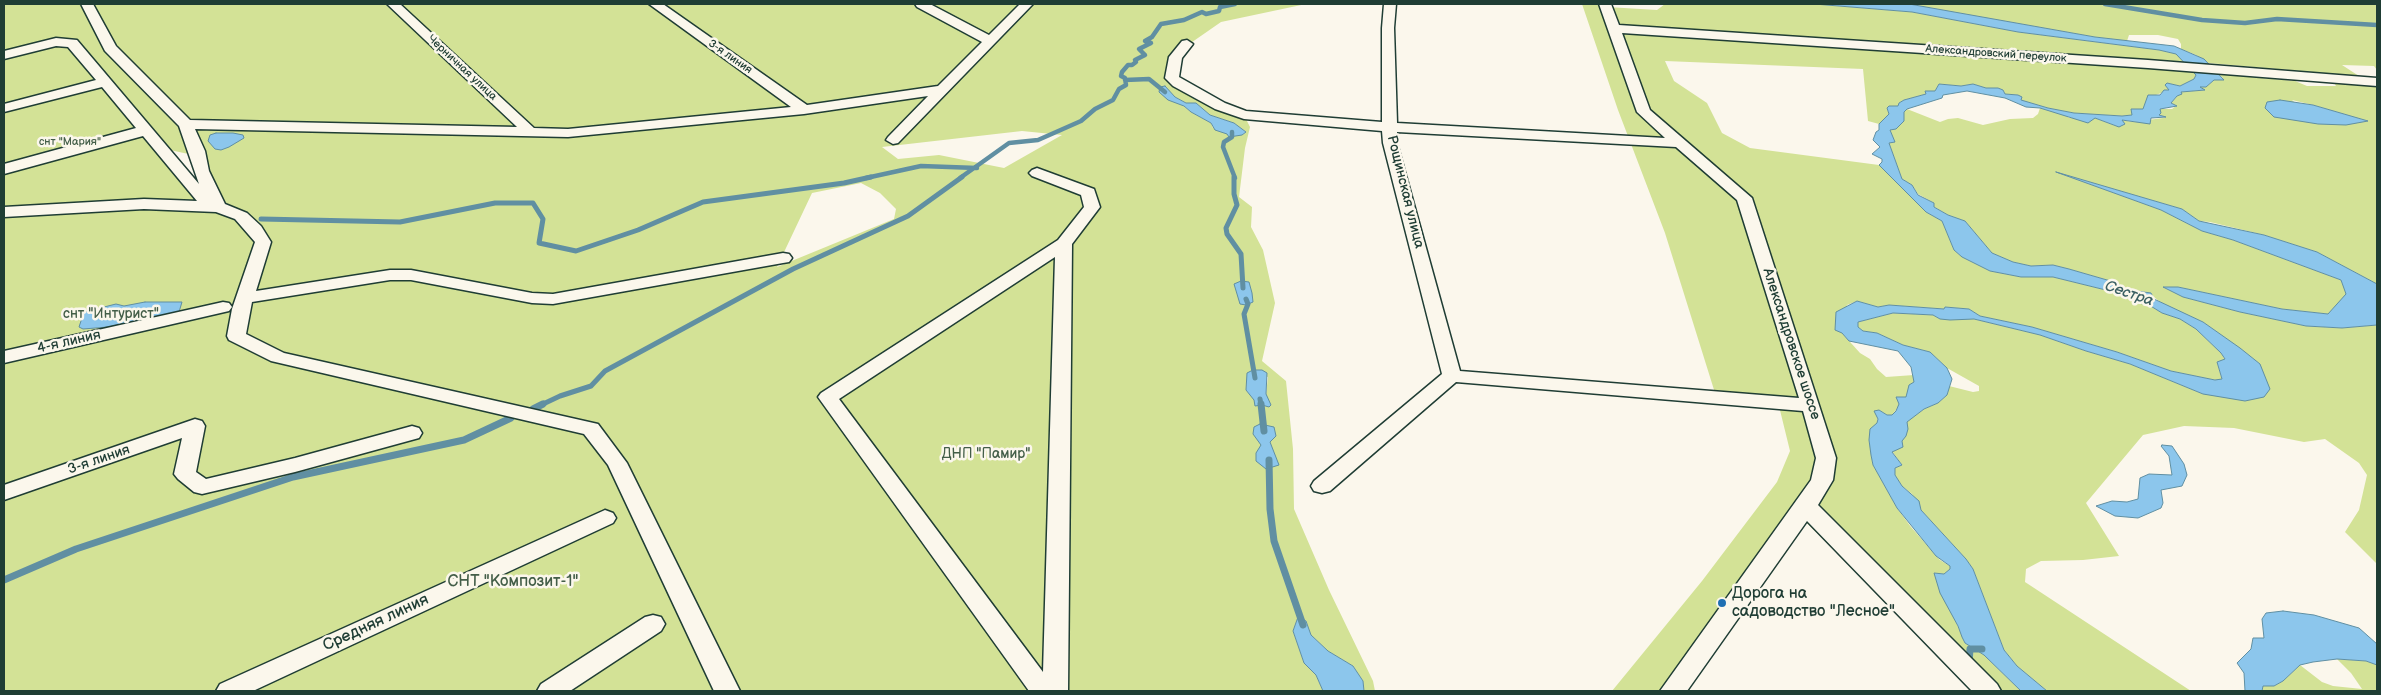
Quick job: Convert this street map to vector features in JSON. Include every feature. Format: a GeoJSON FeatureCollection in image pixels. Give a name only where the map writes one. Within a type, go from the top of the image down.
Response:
{"type":"FeatureCollection","features":[{"type":"Feature","properties":{"kind":"street"},"geometry":{"type":"LineString","coordinates":[[87,4],[110,48],[186,124],[198,151],[201,172],[214,207]]}},
{"type":"Feature","properties":{"kind":"street","name":"Черничная улица"},"geometry":{"type":"LineString","coordinates":[[393,4],[531,133]]}},
{"type":"Feature","properties":{"kind":"street","name":"3-я линия"},"geometry":{"type":"LineString","coordinates":[[655,4],[804,110]]}},
{"type":"Feature","properties":{"kind":"street"},"geometry":{"type":"LineString","coordinates":[[921,4],[991,41]]}},
{"type":"Feature","properties":{"kind":"street"},"geometry":{"type":"LineString","coordinates":[[894,140],[1028,4]]}},
{"type":"Feature","properties":{"kind":"street","name":"Рощинская улица"},"geometry":{"type":"LineString","coordinates":[[1390,4],[1388,28],[1390,143],[1452,376]]}},
{"type":"Feature","properties":{"kind":"street","name":"Александровское шоссе"},"geometry":{"type":"LineString","coordinates":[[1605,4],[1644,112],[1744,198],[1811,405],[1824,448],[1826,465],[1822,480],[1806,506],[1673,691]]}},
{"type":"Feature","properties":{"kind":"street","name":"Александровский переулок"},"geometry":{"type":"LineString","coordinates":[[1615,29],[2153,64],[2377,82]]}},
{"type":"Feature","properties":{"kind":"street"},"geometry":{"type":"LineString","coordinates":[[4,55],[56,42],[72,42],[214,207]]}},
{"type":"Feature","properties":{"kind":"street"},"geometry":{"type":"LineString","coordinates":[[1187,44],[1176,57],[1172,78],[1178,84],[1220,106],[1244,115],[1390,127],[1679,143]]}},
{"type":"Feature","properties":{"kind":"street"},"geometry":{"type":"LineString","coordinates":[[4,108],[105,82]]}},
{"type":"Feature","properties":{"kind":"street"},"geometry":{"type":"LineString","coordinates":[[186,124],[568,133],[804,110],[942,90]]}},
{"type":"Feature","properties":{"kind":"street"},"geometry":{"type":"LineString","coordinates":[[4,169],[148,130]]}},
{"type":"Feature","properties":{"kind":"street"},"geometry":{"type":"LineString","coordinates":[[1037,173],[1088,192],[1092,206],[1064,244],[828,397],[1043,691]]}},
{"type":"Feature","properties":{"kind":"street"},"geometry":{"type":"LineString","coordinates":[[4,212],[144,204],[214,207],[241,216],[255,230],[263,242],[236,336],[278,357],[591,429],[617,463],[727,691]]}},
{"type":"Feature","properties":{"kind":"street"},"geometry":{"type":"LineString","coordinates":[[1055,691],[1064,244]]}},
{"type":"Feature","properties":{"kind":"street"},"geometry":{"type":"LineString","coordinates":[[246,298],[390,275],[411,275],[532,298],[553,299],[783,258]]}},
{"type":"Feature","properties":{"kind":"street","name":"4-я линия"},"geometry":{"type":"LineString","coordinates":[[4,357],[223,307]]}},
{"type":"Feature","properties":{"kind":"street"},"geometry":{"type":"LineString","coordinates":[[1322,486],[1452,376],[1811,405]]}},
{"type":"Feature","properties":{"kind":"street"},"geometry":{"type":"LineString","coordinates":[[195,426],[185,474],[202,487],[295,465],[412,433]]}},
{"type":"Feature","properties":{"kind":"street","name":"3-я линия"},"geometry":{"type":"LineString","coordinates":[[4,493],[195,426]]}},
{"type":"Feature","properties":{"kind":"street"},"geometry":{"type":"LineString","coordinates":[[1806,506],[1976,679]]}},
{"type":"Feature","properties":{"kind":"street","name":"Средняя линия"},"geometry":{"type":"LineString","coordinates":[[229,691],[604,518]]}},
{"type":"Feature","properties":{"kind":"street"},"geometry":{"type":"LineString","coordinates":[[550,691],[653,624]]}},
{"type":"Feature","properties":{"kind":"green space"},"geometry":{"type":"Polygon","coordinates":[[[4,4],[1306,4],[1221,22],[1185,47],[1172,78],[1244,115],[1250,127],[1245,148],[1239,197],[1252,207],[1251,227],[1263,250],[1275,303],[1262,361],[1286,381],[1293,449],[1294,509],[1329,590],[1373,681],[1375,691],[1364,691],[1363,681],[1353,666],[1328,651],[1311,635],[1306,621],[1298,617],[1293,631],[1304,663],[1316,675],[1323,691],[4,691],[4,4]],[[1160,87],[1191,112],[1211,123],[1213,128],[1242,135],[1246,132],[1234,123],[1210,115],[1196,103],[1186,103],[1175,97],[1165,87],[1160,87]],[[1022,131],[882,147],[898,159],[939,155],[1004,168],[1062,135],[1022,131]],[[165,149],[208,206],[198,156],[165,149]],[[861,183],[812,193],[777,267],[894,219],[896,209],[880,193],[861,183]],[[1248,373],[1246,390],[1255,400],[1266,394],[1268,377],[1248,373]]]}},
{"type":"Feature","properties":{"kind":"green space"},"geometry":{"type":"Polygon","coordinates":[[[1582,4],[1605,4],[1607,7],[1657,10],[1665,4],[1814,4],[1912,12],[2018,32],[2159,50],[2176,54],[2186,64],[1619,32],[2193,71],[2196,75],[2194,79],[2180,86],[2167,83],[2169,90],[2148,98],[2143,109],[2132,110],[2132,115],[2122,116],[2074,113],[2048,108],[2020,100],[2018,95],[2005,94],[2003,90],[1998,88],[1986,88],[1973,84],[1961,86],[1939,84],[1935,91],[1925,91],[1926,94],[1904,100],[1898,106],[1887,108],[1889,114],[1879,124],[1868,121],[1863,69],[1665,61],[1674,81],[1707,103],[1722,133],[1750,148],[1879,165],[1926,212],[1942,221],[1954,250],[1962,257],[1990,271],[2021,277],[2053,277],[2126,295],[2138,303],[2149,305],[2162,313],[2180,319],[2196,329],[2221,353],[2225,360],[2217,362],[2222,380],[2215,380],[2171,371],[2117,352],[2032,327],[1980,316],[1969,309],[1889,305],[1878,307],[1857,301],[1847,305],[1842,333],[1860,353],[1870,359],[1886,377],[1914,375],[1914,382],[1906,397],[1892,415],[1887,415],[1879,410],[1877,423],[1869,440],[1873,465],[1897,508],[1911,527],[1940,560],[1950,566],[1950,569],[1944,574],[1935,573],[1965,643],[1984,655],[2021,691],[1975,691],[1799,515],[1671,691],[1612,691],[1702,581],[1777,482],[1790,451],[1778,402],[1715,393],[1665,233],[1618,110],[1582,4]]]}},
{"type":"Feature","properties":{"kind":"green space"},"geometry":{"type":"Polygon","coordinates":[[[1906,4],[2377,4],[2377,70],[2374,66],[2342,65],[2359,76],[2208,63],[2196,55],[2181,49],[2178,39],[2158,35],[2129,35],[2127,41],[1906,4]]]}},
{"type":"Feature","properties":{"kind":"green space"},"geometry":{"type":"Polygon","coordinates":[[[2218,74],[2295,81],[2307,86],[2336,86],[2331,78],[2377,82],[2377,284],[2317,252],[2264,235],[2199,221],[2182,209],[2065,175],[2161,210],[2202,231],[2233,240],[2341,280],[2347,295],[2328,314],[2282,309],[2178,287],[2165,288],[2183,297],[2240,312],[2306,326],[2342,328],[2377,325],[2377,564],[2345,532],[2359,510],[2367,475],[2359,463],[2325,439],[2304,442],[2234,428],[2184,426],[2143,435],[2086,503],[2119,556],[2083,560],[2041,561],[2026,569],[2025,582],[2191,691],[2047,691],[2017,666],[2004,650],[1973,569],[1921,510],[1912,494],[1902,486],[1895,475],[1895,468],[1902,465],[1892,451],[1902,441],[1906,422],[1924,409],[1938,403],[1947,395],[1949,386],[1973,392],[1979,391],[1979,386],[1947,368],[1930,352],[1903,345],[1877,333],[1863,331],[1858,327],[1858,322],[1893,313],[1933,315],[1940,319],[1974,319],[2040,335],[2130,364],[2203,394],[2260,364],[2203,322],[2163,304],[2147,292],[2129,290],[2114,282],[2053,265],[2031,266],[2013,262],[1992,253],[1965,221],[1948,215],[1933,206],[1934,203],[1918,194],[1912,185],[1902,179],[1889,143],[1894,142],[1890,130],[1896,129],[1904,121],[1904,112],[1907,109],[1940,122],[1958,118],[1983,125],[2010,119],[2033,118],[2038,114],[2040,108],[2066,114],[2069,118],[2095,118],[2116,126],[2121,120],[2133,122],[2163,118],[2165,117],[2158,114],[2159,109],[2172,109],[2176,106],[2171,103],[2181,92],[2204,90],[2200,87],[2206,87],[2214,80],[2223,78],[2218,74]],[[2292,100],[2318,124],[2367,121],[2292,100]]]}},
{"type":"Feature","properties":{"kind":"green space"},"geometry":{"type":"Polygon","coordinates":[[[2337,659],[2366,661],[2377,665],[2377,691],[2262,691],[2263,686],[2274,686],[2283,681],[2300,665],[2322,682],[2333,686],[2362,689],[2351,673],[2337,659]]]}},
{"type":"Feature","properties":{"kind":"water","name":"Сестра"},"geometry":{"type":"Polygon","coordinates":[[[1814,4],[1909,4],[2095,37],[2174,46],[2204,59],[2224,80],[2214,80],[2206,87],[2200,87],[2205,90],[2181,92],[2182,94],[2177,96],[2171,103],[2177,106],[2160,109],[2161,113],[2159,115],[2166,117],[2151,118],[2150,124],[2122,120],[2125,124],[2119,127],[2095,118],[2088,123],[2040,108],[2026,107],[2005,98],[1967,91],[1943,95],[1942,98],[1907,109],[1904,112],[1904,121],[1896,129],[1890,130],[1895,142],[1889,143],[1902,179],[1912,185],[1918,195],[1934,203],[1934,207],[1948,215],[1965,221],[1992,253],[2013,262],[2031,266],[2053,265],[2114,282],[2129,290],[2151,293],[2154,299],[2203,322],[2260,364],[2270,389],[2264,397],[2245,401],[2203,394],[2130,364],[2040,335],[1974,319],[1950,320],[1940,319],[1933,315],[1893,313],[1858,322],[1858,327],[1863,331],[1877,333],[1903,345],[1930,352],[1947,368],[1952,379],[1947,395],[1938,403],[1924,409],[1907,422],[1908,429],[1902,441],[1903,447],[1892,452],[1902,465],[1895,468],[1895,475],[1902,486],[1919,501],[1921,510],[1973,569],[2004,650],[2017,666],[2047,691],[2021,691],[1984,655],[1965,643],[1940,593],[1934,573],[1944,574],[1950,569],[1950,566],[1936,556],[1897,508],[1873,465],[1871,455],[1870,429],[1877,423],[1878,419],[1874,411],[1879,410],[1887,415],[1892,415],[1896,411],[1899,404],[1896,397],[1906,397],[1909,385],[1914,382],[1911,367],[1898,351],[1849,341],[1842,333],[1835,330],[1836,312],[1857,301],[1878,307],[1889,305],[1969,309],[1980,316],[2032,327],[2117,352],[2171,371],[2215,380],[2222,379],[2217,362],[2225,359],[2196,329],[2180,319],[2162,313],[2149,305],[2138,303],[2126,295],[2053,277],[2021,277],[1990,271],[1962,257],[1954,250],[1942,221],[1926,212],[1879,165],[1882,159],[1872,154],[1880,147],[1873,140],[1876,132],[1879,130],[1879,124],[1889,114],[1887,108],[1889,106],[1898,106],[1904,100],[1926,94],[1925,91],[1935,91],[1939,84],[1961,86],[1973,84],[1986,88],[1998,88],[2003,90],[2005,94],[2018,95],[2022,97],[2021,100],[2048,108],[2074,113],[2122,116],[2132,115],[2131,109],[2143,109],[2148,95],[2160,95],[2164,90],[2169,90],[2165,85],[2167,83],[2180,86],[2194,79],[2196,75],[2176,54],[2159,50],[2018,32],[1912,12],[1814,4]]]}},
{"type":"Feature","properties":{"kind":"water"},"geometry":{"type":"Polygon","coordinates":[[[1165,86],[1175,97],[1186,103],[1196,103],[1210,115],[1234,123],[1246,132],[1242,135],[1229,137],[1227,134],[1215,130],[1211,123],[1184,106],[1168,100],[1159,92],[1160,87],[1165,86]]]}},
{"type":"Feature","properties":{"kind":"water"},"geometry":{"type":"Polygon","coordinates":[[[2280,100],[2313,105],[2368,121],[2346,125],[2318,124],[2274,117],[2265,108],[2267,102],[2280,100]]]}},
{"type":"Feature","properties":{"kind":"water"},"geometry":{"type":"Polygon","coordinates":[[[233,133],[243,135],[244,138],[229,147],[221,150],[215,149],[208,141],[210,135],[233,133]]]}},
{"type":"Feature","properties":{"kind":"water"},"geometry":{"type":"Polygon","coordinates":[[[2056,172],[2182,209],[2199,221],[2264,235],[2317,252],[2377,284],[2377,325],[2342,328],[2306,326],[2240,312],[2183,297],[2163,287],[2178,287],[2282,309],[2328,314],[2346,294],[2341,280],[2233,240],[2202,231],[2161,210],[2056,172]]]}},
{"type":"Feature","properties":{"kind":"water"},"geometry":{"type":"Polygon","coordinates":[[[1241,281],[1249,282],[1252,293],[1253,302],[1246,305],[1240,304],[1234,284],[1241,281]]]}},
{"type":"Feature","properties":{"kind":"water"},"geometry":{"type":"Polygon","coordinates":[[[145,302],[182,302],[179,312],[108,327],[83,329],[79,327],[84,312],[116,304],[124,306],[145,302]]]}},
{"type":"Feature","properties":{"kind":"water"},"geometry":{"type":"Polygon","coordinates":[[[1253,370],[1262,370],[1267,373],[1266,394],[1271,405],[1269,407],[1255,406],[1254,400],[1246,390],[1247,373],[1253,370]]]}},
{"type":"Feature","properties":{"kind":"water"},"geometry":{"type":"Polygon","coordinates":[[[1260,424],[1274,427],[1276,436],[1270,442],[1279,465],[1266,469],[1256,461],[1256,453],[1261,445],[1253,434],[1254,427],[1260,424]]]}},
{"type":"Feature","properties":{"kind":"water"},"geometry":{"type":"Polygon","coordinates":[[[2162,445],[2172,446],[2184,464],[2187,475],[2182,486],[2161,490],[2163,503],[2161,508],[2138,518],[2115,516],[2096,506],[2112,501],[2127,502],[2138,499],[2140,478],[2149,474],[2172,475],[2169,456],[2162,445]]]}},
{"type":"Feature","properties":{"kind":"water"},"geometry":{"type":"Polygon","coordinates":[[[2283,611],[2314,615],[2359,628],[2377,644],[2377,665],[2366,661],[2337,659],[2313,662],[2300,665],[2283,681],[2274,686],[2263,686],[2262,691],[2245,691],[2244,673],[2237,663],[2251,649],[2253,638],[2264,638],[2262,619],[2266,613],[2283,611]]]}},
{"type":"Feature","properties":{"kind":"water"},"geometry":{"type":"Polygon","coordinates":[[[1298,617],[1306,621],[1311,635],[1328,651],[1353,666],[1363,681],[1364,691],[1323,691],[1316,675],[1304,663],[1293,631],[1298,617]]]}},
{"type":"Feature","properties":{"kind":"waterway"},"geometry":{"type":"LineString","coordinates":[[1125,80],[1121,76],[1122,72],[1128,65],[1132,65],[1136,62],[1135,60],[1145,55],[1139,49],[1151,43],[1145,41],[1152,37],[1161,24],[1184,20],[1202,12],[1206,14],[1219,11],[1220,7],[1235,4]]}},
{"type":"Feature","properties":{"kind":"waterway"},"geometry":{"type":"LineString","coordinates":[[2105,4],[2202,20],[2245,23],[2277,19],[2377,25]]}},
{"type":"Feature","properties":{"kind":"waterway"},"geometry":{"type":"LineString","coordinates":[[1125,80],[1149,79],[1165,92]]}},
{"type":"Feature","properties":{"kind":"waterway"},"geometry":{"type":"LineString","coordinates":[[974,168],[1009,143],[1038,140],[1081,121],[1095,109],[1113,100],[1119,89],[1126,85],[1125,80]]}},
{"type":"Feature","properties":{"kind":"waterway"},"geometry":{"type":"LineString","coordinates":[[1232,132],[1232,137],[1224,142],[1223,147],[1235,178]]}},
{"type":"Feature","properties":{"kind":"waterway"},"geometry":{"type":"LineString","coordinates":[[866,178],[921,166],[974,168]]}},
{"type":"Feature","properties":{"kind":"waterway"},"geometry":{"type":"LineString","coordinates":[[960,178],[974,168]]}},
{"type":"Feature","properties":{"kind":"waterway"},"geometry":{"type":"LineString","coordinates":[[261,219],[400,222],[495,203],[533,203],[543,219],[539,243],[576,251],[638,230],[703,202],[844,183],[871,177]]}},
{"type":"Feature","properties":{"kind":"waterway"},"geometry":{"type":"LineString","coordinates":[[541,405],[560,396],[591,386],[605,371],[793,269],[908,216],[962,177]]}},
{"type":"Feature","properties":{"kind":"waterway"},"geometry":{"type":"LineString","coordinates":[[1234,177],[1234,194],[1237,205],[1226,228],[1227,234],[1241,254],[1243,288]]}},
{"type":"Feature","properties":{"kind":"waterway"},"geometry":{"type":"LineString","coordinates":[[1246,299],[1248,304],[1244,314],[1255,378]]}},
{"type":"Feature","properties":{"kind":"waterway"},"geometry":{"type":"LineString","coordinates":[[1260,399],[1261,405]]}},
{"type":"Feature","properties":{"kind":"waterway"},"geometry":{"type":"LineString","coordinates":[[1261,404],[1264,431]]}},
{"type":"Feature","properties":{"kind":"waterway"},"geometry":{"type":"LineString","coordinates":[[533,409],[541,405]]}},
{"type":"Feature","properties":{"kind":"waterway"},"geometry":{"type":"LineString","coordinates":[[4,580],[76,549],[293,477],[464,440],[511,418]]}},
{"type":"Feature","properties":{"kind":"waterway"},"geometry":{"type":"LineString","coordinates":[[1269,460],[1270,509],[1274,541],[1303,625]]}},
{"type":"Feature","properties":{"kind":"waterway"},"geometry":{"type":"LineString","coordinates":[[1969,663],[1970,649],[1982,649]]}},
{"type":"Feature","properties":{"kind":"place","name":"Дорога на садоводство \"Лесное\""},"geometry":{"type":"Point","coordinates":[1722,603]}},
{"type":"Feature","properties":{"kind":"park label","name":"снт \"Мария\""},"geometry":{"type":"Point","coordinates":[70,142]}},
{"type":"Feature","properties":{"kind":"park label","name":"снт \"Интурист\""},"geometry":{"type":"Point","coordinates":[111,314]}},
{"type":"Feature","properties":{"kind":"park label","name":"ДНП \"Памир\""},"geometry":{"type":"Point","coordinates":[986,454]}},
{"type":"Feature","properties":{"kind":"park label","name":"СНТ \"Композит-1\""},"geometry":{"type":"Point","coordinates":[513,582]}}]}
